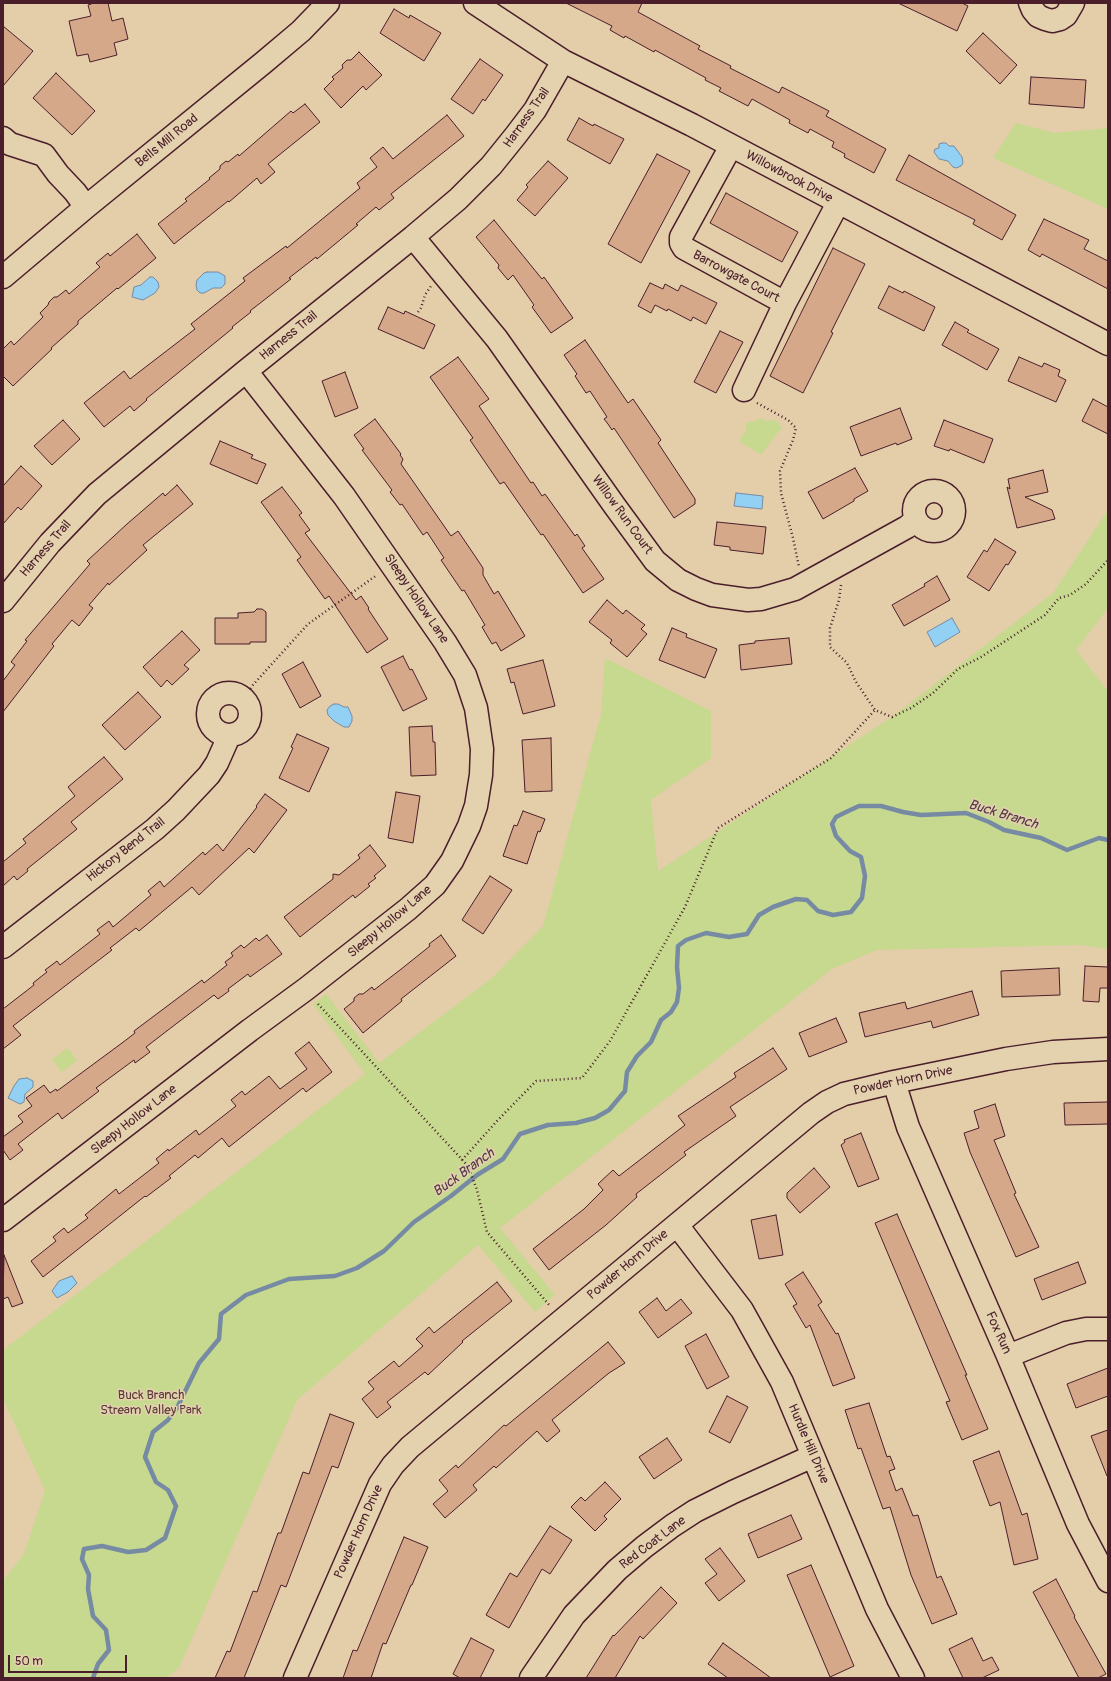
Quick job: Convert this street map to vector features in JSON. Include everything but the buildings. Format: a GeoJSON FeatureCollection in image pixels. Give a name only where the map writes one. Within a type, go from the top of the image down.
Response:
{"type":"FeatureCollection","features":[{"type":"Feature","properties":{"kind":"street","name":"Bells Mill Road"},"geometry":{"type":"LineString","coordinates":[[3,277],[301,31],[328,3]]}},
{"type":"Feature","properties":{"kind":"street","name":"Willowbrook Drive"},"geometry":{"type":"LineString","coordinates":[[475,3],[563,61],[685,122],[1108,344]]}},
{"type":"Feature","properties":{"kind":"street"},"geometry":{"type":"LineString","coordinates":[[1030,3],[1038,16],[1052,21],[1060,19],[1066,15],[1073,3]]}},
{"type":"Feature","properties":{"kind":"street","name":"Harness Trail"},"geometry":{"type":"LineString","coordinates":[[3,601],[50,543],[97,494],[458,199],[491,166],[535,110],[563,61]]}},
{"type":"Feature","properties":{"kind":"street"},"geometry":{"type":"LineString","coordinates":[[3,138],[10,144],[44,155],[86,207]]}},
{"type":"Feature","properties":{"kind":"street","name":"Barrowgate Court"},"geometry":{"type":"LineString","coordinates":[[730,146],[681,237],[681,243],[684,248],[785,303]]}},
{"type":"Feature","properties":{"kind":"street","name":"Barrowgate Court"},"geometry":{"type":"LineString","coordinates":[[744,390],[785,303],[838,203]]}},
{"type":"Feature","properties":{"kind":"street","name":"Willow Run Court"},"geometry":{"type":"LineString","coordinates":[[413,237],[497,339],[655,561],[667,572],[696,590],[732,599],[748,600],[762,599],[795,589],[836,568],[907,527],[916,520]]}},
{"type":"Feature","properties":{"kind":"street","name":"Sleepy Hollow Lane"},"geometry":{"type":"LineString","coordinates":[[3,1220],[250,1030],[306,989],[408,909],[435,885],[452,861],[469,826],[476,806],[482,775],[482,749],[476,708],[465,675],[445,642],[344,496],[246,371]]}},
{"type":"Feature","properties":{"kind":"street"},"geometry":{"type":"LineString","coordinates":[[224,694],[237,694],[244,699],[248,706],[250,714],[249,722],[244,729],[237,734],[229,736],[218,732],[210,723],[208,715],[209,707],[217,696],[224,694]]}},
{"type":"Feature","properties":{"kind":"street","name":"Hickory Bend Trail"},"geometry":{"type":"LineString","coordinates":[[3,947],[155,829],[176,810],[209,775],[217,763],[229,736]]}},
{"type":"Feature","properties":{"kind":"street","name":"Powder Horn Drive"},"geometry":{"type":"LineString","coordinates":[[295,1678],[380,1484],[393,1465],[410,1447],[811,1112],[844,1094],[894,1082],[1006,1059],[1053,1052],[1108,1049]]}},
{"type":"Feature","properties":{"kind":"street","name":"Fox Run"},"geometry":{"type":"LineString","coordinates":[[894,1082],[908,1127],[1008,1356],[1078,1524],[1108,1581]]}},
{"type":"Feature","properties":{"kind":"street","name":"Hurdle Hill Drive"},"geometry":{"type":"LineString","coordinates":[[677,1225],[742,1310],[782,1382],[877,1609],[913,1678]]}},
{"type":"Feature","properties":{"kind":"street"},"geometry":{"type":"LineString","coordinates":[[1008,1356],[1066,1333],[1086,1329],[1108,1328]]}},
{"type":"Feature","properties":{"kind":"street","name":"Red Coat Lane"},"geometry":{"type":"LineString","coordinates":[[531,1678],[574,1615],[617,1570],[644,1547],[695,1511],[813,1456]]}},
{"type":"Feature","properties":{"kind":"path"},"geometry":{"type":"LineString","coordinates":[[418,312],[422,308],[424,295],[429,287],[438,280],[446,277]]}},
{"type":"Feature","properties":{"kind":"path"},"geometry":{"type":"LineString","coordinates":[[744,390],[761,406],[788,420],[796,428],[794,440],[780,471],[781,493],[793,538],[803,585]]}},
{"type":"Feature","properties":{"kind":"path"},"geometry":{"type":"LineString","coordinates":[[836,568],[841,581],[839,600],[830,628],[830,647],[847,663],[856,682],[875,710],[892,717],[911,708],[933,693],[958,669],[981,657],[1045,615],[1059,598],[1070,595],[1086,584],[1108,560]]}},
{"type":"Feature","properties":{"kind":"path"},"geometry":{"type":"LineString","coordinates":[[244,699],[252,686],[308,624],[392,564]]}},
{"type":"Feature","properties":{"kind":"path"},"geometry":{"type":"LineString","coordinates":[[462,1160],[536,1081],[582,1078],[610,1041],[685,907],[718,828],[830,758],[875,710]]}},
{"type":"Feature","properties":{"kind":"path"},"geometry":{"type":"LineString","coordinates":[[306,989],[313,999],[468,1166],[477,1190],[487,1232],[562,1320]]}},
{"type":"Feature","properties":{"kind":"green space"},"geometry":{"type":"Polygon","coordinates":[[[1016,123],[1055,133],[1108,128],[1108,209],[993,158],[1016,123]]]}},
{"type":"Feature","properties":{"kind":"green space"},"geometry":{"type":"Polygon","coordinates":[[[759,418],[767,421],[776,420],[782,427],[761,455],[739,441],[746,431],[746,423],[758,420],[759,418]]]}},
{"type":"Feature","properties":{"kind":"green space","name":"Buck Branch Stream Valley Park"},"geometry":{"type":"Polygon","coordinates":[[[1108,510],[1108,608],[1076,650],[1108,691],[1108,949],[1080,945],[877,950],[832,969],[500,1228],[555,1295],[535,1312],[478,1245],[297,1400],[179,1668],[166,1678],[3,1678],[3,1581],[24,1554],[45,1490],[3,1399],[3,1350],[365,1074],[313,1004],[326,994],[379,1063],[492,978],[543,926],[601,714],[605,658],[711,711],[711,758],[651,800],[658,871],[892,717],[1053,593],[1108,510]]]}},
{"type":"Feature","properties":{"kind":"green space"},"geometry":{"type":"Polygon","coordinates":[[[67,1048],[77,1060],[62,1072],[52,1060],[67,1048]]]}},
{"type":"Feature","properties":{"kind":"water"},"geometry":{"type":"Polygon","coordinates":[[[946,143],[949,146],[954,146],[962,157],[963,163],[961,166],[956,168],[953,167],[948,161],[939,159],[934,152],[935,149],[939,148],[939,144],[946,143]]]}},
{"type":"Feature","properties":{"kind":"water"},"geometry":{"type":"Polygon","coordinates":[[[207,272],[218,272],[225,276],[225,284],[221,288],[213,288],[204,293],[200,293],[197,290],[197,280],[207,272]]]}},
{"type":"Feature","properties":{"kind":"water"},"geometry":{"type":"Polygon","coordinates":[[[150,277],[153,277],[158,282],[159,287],[155,293],[143,300],[132,297],[134,287],[141,285],[150,277]]]}},
{"type":"Feature","properties":{"kind":"water"},"geometry":{"type":"Polygon","coordinates":[[[736,493],[763,496],[762,509],[734,506],[736,493]]]}},
{"type":"Feature","properties":{"kind":"water"},"geometry":{"type":"Polygon","coordinates":[[[952,618],[960,632],[935,647],[927,632],[952,618]]]}},
{"type":"Feature","properties":{"kind":"water"},"geometry":{"type":"Polygon","coordinates":[[[334,704],[348,707],[352,716],[352,721],[349,727],[344,727],[328,715],[327,710],[334,704]]]}},
{"type":"Feature","properties":{"kind":"water"},"geometry":{"type":"Polygon","coordinates":[[[27,1078],[33,1081],[33,1087],[25,1094],[24,1102],[20,1104],[8,1098],[19,1079],[27,1078]]]}},
{"type":"Feature","properties":{"kind":"water"},"geometry":{"type":"Polygon","coordinates":[[[72,1276],[77,1283],[68,1292],[57,1298],[52,1291],[59,1281],[72,1276]]]}},
{"type":"Feature","properties":{"kind":"waterway","name":"Buck Branch"},"geometry":{"type":"LineString","coordinates":[[93,1678],[98,1664],[109,1650],[106,1630],[93,1616],[88,1589],[89,1575],[82,1559],[84,1549],[102,1546],[128,1552],[146,1550],[165,1538],[176,1506],[168,1490],[156,1482],[145,1457],[153,1432],[168,1420],[177,1408],[199,1363],[219,1339],[221,1314],[246,1295],[289,1279],[335,1276],[357,1268],[384,1251],[414,1222],[451,1196],[477,1175],[503,1159],[520,1134],[548,1125],[576,1123],[595,1118],[609,1110],[625,1091],[627,1072],[637,1056],[651,1042],[661,1020],[671,1012],[677,1002],[679,988],[677,967],[678,946],[686,940],[706,933],[729,937],[747,934],[759,915],[773,907],[796,899],[807,900],[818,911],[833,915],[851,912],[862,898],[865,876],[861,857],[850,851],[836,836],[832,824],[836,817],[859,806],[881,806],[921,815],[966,813],[1004,830],[1041,838],[1067,850],[1099,838],[1108,840]]}}]}
